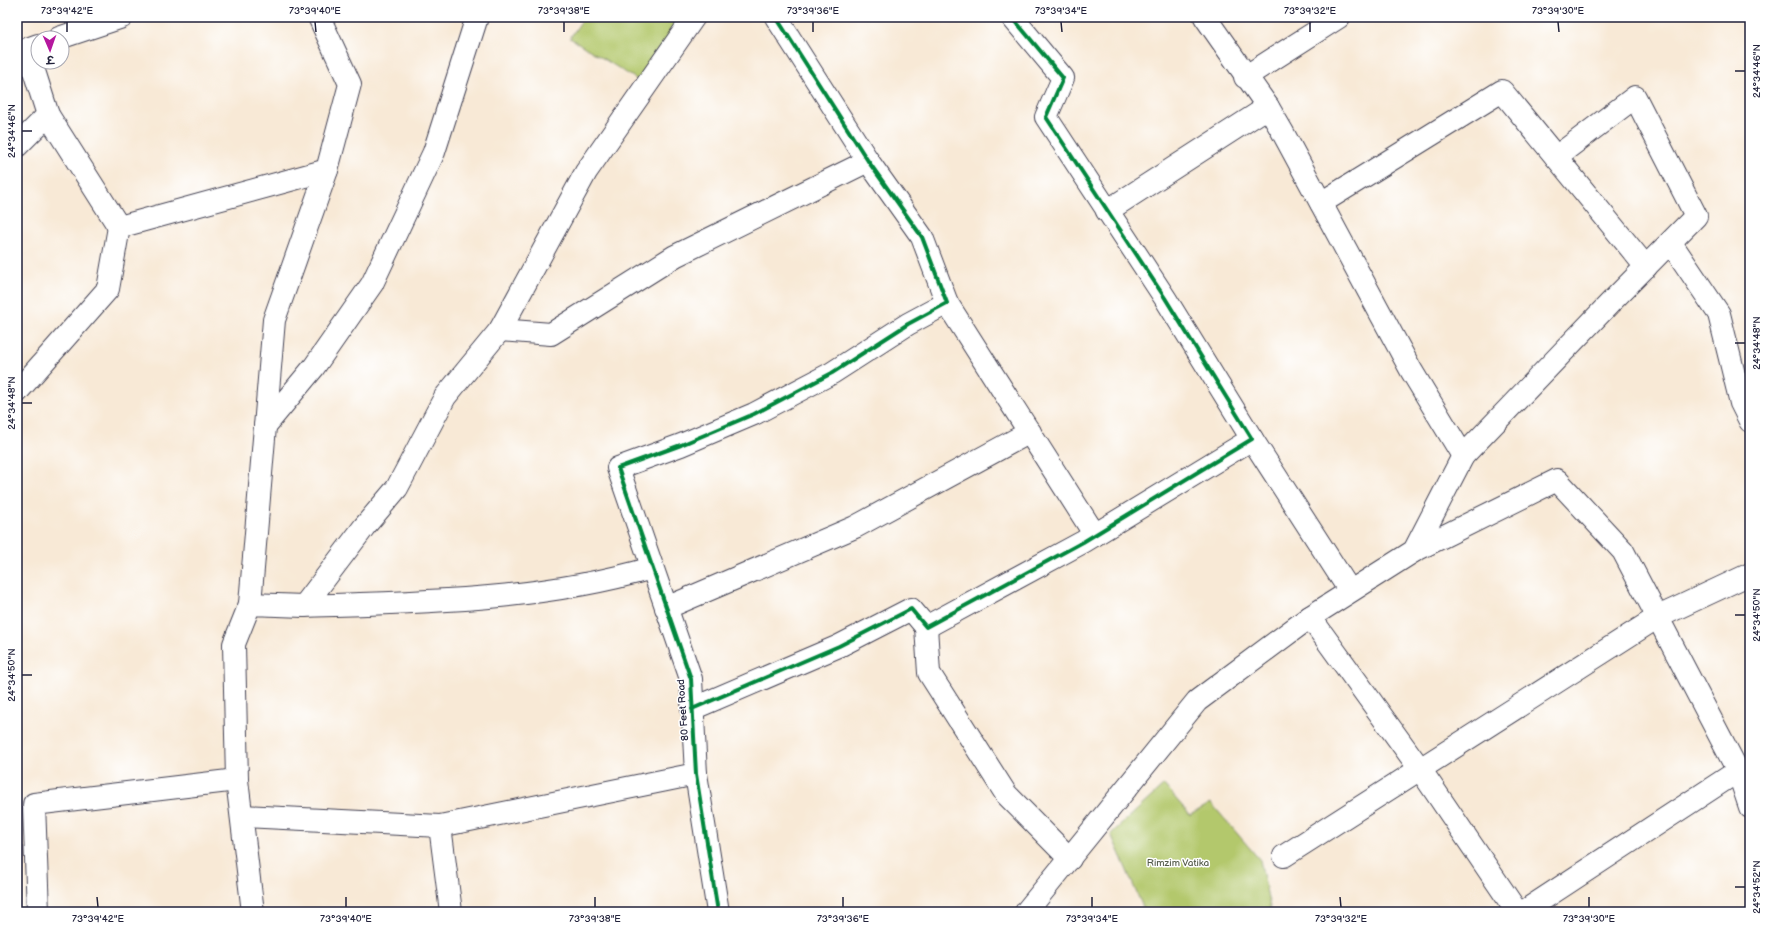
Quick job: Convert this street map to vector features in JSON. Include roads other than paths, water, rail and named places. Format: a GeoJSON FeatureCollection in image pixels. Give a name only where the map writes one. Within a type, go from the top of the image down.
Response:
{"type":"FeatureCollection","features":[{"type":"Feature","properties":{"kind":"street"},"geometry":{"type":"LineString","coordinates":[[70,34],[122,17]]}},
{"type":"Feature","properties":{"kind":"street"},"geometry":{"type":"LineString","coordinates":[[253,912],[237,780],[234,644],[250,604],[274,320],[327,170],[350,84],[319,17]]}},
{"type":"Feature","properties":{"kind":"street"},"geometry":{"type":"LineString","coordinates":[[265,426],[314,366],[372,284],[434,152],[477,17]]}},
{"type":"Feature","properties":{"kind":"street"},"geometry":{"type":"LineString","coordinates":[[304,606],[364,527],[397,488],[445,397],[500,330],[586,172],[694,17]]}},
{"type":"Feature","properties":{"kind":"street"},"geometry":{"type":"LineString","coordinates":[[776,17],[868,161],[922,237],[947,303],[1095,535]]}},
{"type":"Feature","properties":{"kind":"street"},"geometry":{"type":"LineString","coordinates":[[1012,17],[1063,78],[1046,117],[1165,298],[1252,440],[1350,591]]}},
{"type":"Feature","properties":{"kind":"street"},"geometry":{"type":"LineString","coordinates":[[1205,17],[1245,77],[1268,107],[1410,370],[1463,456]]}},
{"type":"Feature","properties":{"kind":"street"},"geometry":{"type":"LineString","coordinates":[[1245,77],[1339,17]]}},
{"type":"Feature","properties":{"kind":"street"},"geometry":{"type":"LineString","coordinates":[[30,48],[27,49],[30,58]]}},
{"type":"Feature","properties":{"kind":"street"},"geometry":{"type":"LineString","coordinates":[[17,392],[108,289],[119,226],[48,114],[34,70]]}},
{"type":"Feature","properties":{"kind":"street"},"geometry":{"type":"LineString","coordinates":[[1321,203],[1502,91],[1646,267]]}},
{"type":"Feature","properties":{"kind":"street"},"geometry":{"type":"LineString","coordinates":[[1414,551],[1463,456],[1696,216],[1636,97],[1556,157]]}},
{"type":"Feature","properties":{"kind":"street"},"geometry":{"type":"LineString","coordinates":[[1107,211],[1268,107]]}},
{"type":"Feature","properties":{"kind":"street"},"geometry":{"type":"LineString","coordinates":[[17,146],[48,114]]}},
{"type":"Feature","properties":{"kind":"street"},"geometry":{"type":"LineString","coordinates":[[500,330],[550,334],[675,256],[868,161]]}},
{"type":"Feature","properties":{"kind":"street"},"geometry":{"type":"LineString","coordinates":[[119,226],[327,170]]}},
{"type":"Feature","properties":{"kind":"street"},"geometry":{"type":"LineString","coordinates":[[1670,243],[1719,314],[1741,403],[1750,421]]}},
{"type":"Feature","properties":{"kind":"street","name":"80 Feet Road"},"geometry":{"type":"LineString","coordinates":[[718,912],[696,774],[690,679],[618,468],[681,445],[754,414],[832,373],[908,324],[947,303]]}},
{"type":"Feature","properties":{"kind":"street"},"geometry":{"type":"LineString","coordinates":[[666,608],[855,527],[1030,432]]}},
{"type":"Feature","properties":{"kind":"street"},"geometry":{"type":"LineString","coordinates":[[926,627],[1095,535],[1252,440]]}},
{"type":"Feature","properties":{"kind":"street"},"geometry":{"type":"LineString","coordinates":[[1026,912],[1197,701],[1310,617],[1414,551],[1557,480],[1623,551],[1738,771],[1750,807]]}},
{"type":"Feature","properties":{"kind":"street"},"geometry":{"type":"LineString","coordinates":[[250,604],[304,606],[492,598],[571,587],[652,568]]}},
{"type":"Feature","properties":{"kind":"street"},"geometry":{"type":"LineString","coordinates":[[1284,856],[1658,617],[1750,574]]}},
{"type":"Feature","properties":{"kind":"street"},"geometry":{"type":"LineString","coordinates":[[692,709],[839,646],[911,609],[926,627],[929,673],[1006,794],[1070,859]]}},
{"type":"Feature","properties":{"kind":"street"},"geometry":{"type":"LineString","coordinates":[[1310,617],[1420,769],[1517,912]]}},
{"type":"Feature","properties":{"kind":"street"},"geometry":{"type":"LineString","coordinates":[[1523,912],[1738,771]]}},
{"type":"Feature","properties":{"kind":"street"},"geometry":{"type":"LineString","coordinates":[[242,816],[440,826],[696,774]]}},
{"type":"Feature","properties":{"kind":"street"},"geometry":{"type":"LineString","coordinates":[[38,912],[34,804],[237,780]]}},
{"type":"Feature","properties":{"kind":"street"},"geometry":{"type":"LineString","coordinates":[[440,826],[451,912]]}},
{"type":"Feature","properties":{"kind":"park label","name":"Rimzim Vatika"},"geometry":{"type":"Point","coordinates":[1178,863]}}]}
